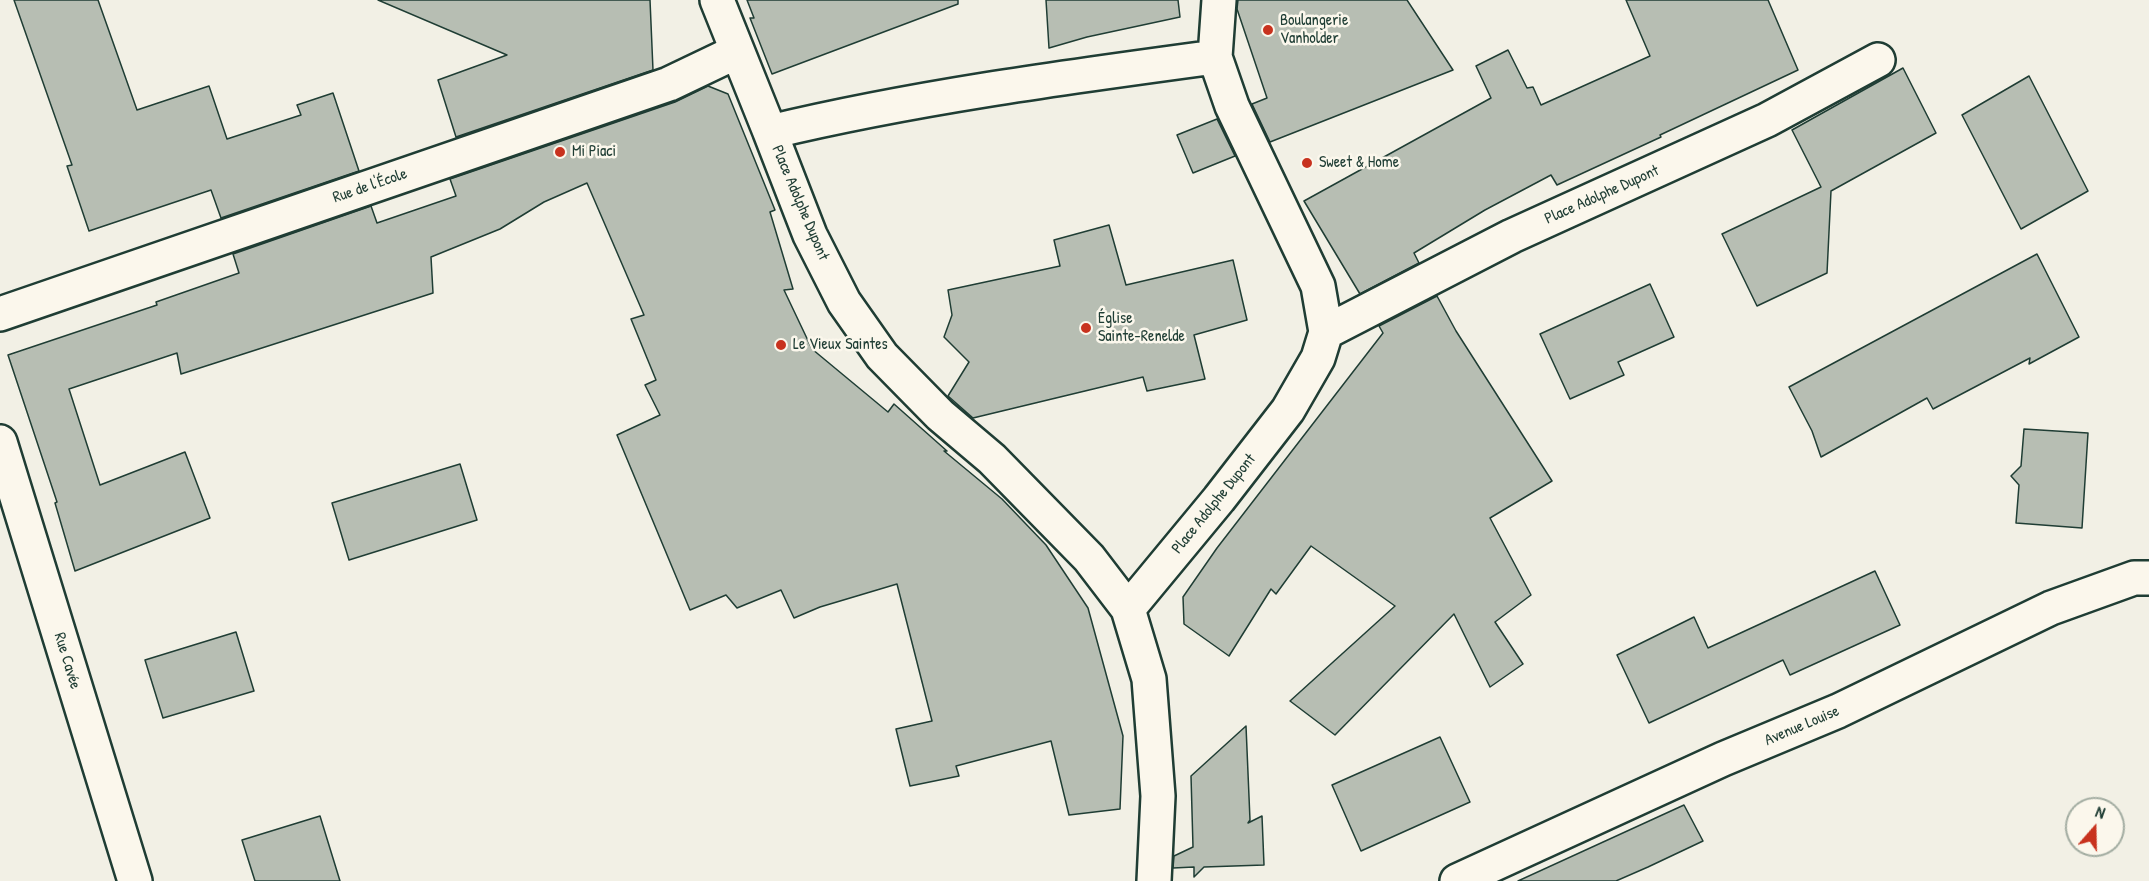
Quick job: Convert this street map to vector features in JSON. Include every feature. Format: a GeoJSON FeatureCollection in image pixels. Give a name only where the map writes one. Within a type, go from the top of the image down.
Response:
{"type":"FeatureCollection","features":[{"type":"Feature","properties":{"kind":"street"},"geometry":{"type":"LineString","coordinates":[[717,0],[770,132]]}},
{"type":"Feature","properties":{"kind":"street","name":"Place Adolphe Dupont"},"geometry":{"type":"LineString","coordinates":[[1128,609],[1219,500],[1288,410],[1318,358],[1326,332],[1318,286],[1232,106],[1215,57],[1218,0]]}},
{"type":"Feature","properties":{"kind":"street","name":"Rue de l'École"},"geometry":{"type":"LineString","coordinates":[[0,314],[669,84],[736,52]]}},
{"type":"Feature","properties":{"kind":"street","name":"Place Adolphe Dupont"},"geometry":{"type":"LineString","coordinates":[[1155,881],[1158,796],[1149,679],[1128,609],[1089,558],[992,459],[940,415],[882,356],[844,302],[810,236],[770,132],[847,114],[1107,71],[1215,57]]}},
{"type":"Feature","properties":{"kind":"street","name":"Place Adolphe Dupont"},"geometry":{"type":"LineString","coordinates":[[1326,332],[1512,236],[1767,120],[1878,60]]}},
{"type":"Feature","properties":{"kind":"street","name":"Rue Cavée"},"geometry":{"type":"LineString","coordinates":[[0,442],[135,881]]}},
{"type":"Feature","properties":{"kind":"street","name":"Avenue Louise"},"geometry":{"type":"LineString","coordinates":[[1457,881],[1722,759],[1838,711],[2051,608],[2134,578],[2149,578]]}},
{"type":"Feature","properties":{"kind":"building"},"geometry":{"type":"Polygon","coordinates":[[[14,0],[98,0],[137,110],[209,86],[227,139],[301,115],[297,105],[333,93],[359,171],[221,218],[211,190],[89,231],[67,166],[72,165],[14,0]]]}},
{"type":"Feature","properties":{"kind":"building"},"geometry":{"type":"Polygon","coordinates":[[[378,0],[650,0],[653,70],[456,137],[438,80],[507,55],[378,0]]]}},
{"type":"Feature","properties":{"kind":"building"},"geometry":{"type":"Polygon","coordinates":[[[747,0],[958,0],[958,4],[772,74],[750,18],[754,18],[747,0]]]}},
{"type":"Feature","properties":{"kind":"building"},"geometry":{"type":"Polygon","coordinates":[[[1046,0],[1178,0],[1180,17],[1087,37],[1049,48],[1046,0]]]}},
{"type":"Feature","properties":{"kind":"building"},"geometry":{"type":"Polygon","coordinates":[[[1238,0],[1407,0],[1453,70],[1270,142],[1252,104],[1267,98],[1237,9],[1238,0]]]}},
{"type":"Feature","properties":{"kind":"building"},"geometry":{"type":"Polygon","coordinates":[[[1626,0],[1768,0],[1798,70],[1557,185],[1551,175],[1485,210],[1414,253],[1419,263],[1360,294],[1304,201],[1491,98],[1476,66],[1508,50],[1527,88],[1533,87],[1541,105],[1650,56],[1626,0]]]}},
{"type":"Feature","properties":{"kind":"building"},"geometry":{"type":"Polygon","coordinates":[[[1903,68],[1936,133],[1831,191],[1827,273],[1757,306],[1722,234],[1821,187],[1792,130],[1903,68]]]}},
{"type":"Feature","properties":{"kind":"building"},"geometry":{"type":"Polygon","coordinates":[[[2029,76],[2088,191],[2021,229],[1962,115],[2029,76]]]}},
{"type":"Feature","properties":{"kind":"building"},"geometry":{"type":"Polygon","coordinates":[[[708,86],[728,94],[775,210],[770,212],[793,289],[784,290],[812,349],[888,412],[894,404],[947,451],[944,451],[1002,499],[1046,545],[1088,608],[1123,736],[1120,809],[1069,815],[1051,741],[956,766],[959,776],[910,786],[896,729],[932,721],[897,584],[820,607],[794,618],[781,590],[737,608],[726,595],[690,610],[617,435],[660,415],[645,385],[656,380],[631,319],[644,315],[587,183],[544,202],[500,229],[431,257],[433,293],[181,374],[177,353],[69,389],[100,485],[185,452],[210,518],[75,571],[55,503],[57,502],[8,355],[157,305],[156,302],[239,273],[233,254],[371,206],[377,223],[456,196],[450,179],[675,102],[708,86]]]}},
{"type":"Feature","properties":{"kind":"building"},"geometry":{"type":"Polygon","coordinates":[[[1217,119],[1235,156],[1193,173],[1177,135],[1217,119]]]}},
{"type":"Feature","properties":{"kind":"building","name":"Église Sainte-Renelde"},"geometry":{"type":"Polygon","coordinates":[[[1109,225],[1126,285],[1233,260],[1247,320],[1194,335],[1205,379],[1147,391],[1143,377],[973,418],[948,396],[969,362],[944,337],[952,315],[948,290],[1060,266],[1054,240],[1109,225]]]}},
{"type":"Feature","properties":{"kind":"building"},"geometry":{"type":"Polygon","coordinates":[[[2037,254],[2079,337],[2029,364],[2030,358],[1933,409],[1927,398],[1821,457],[1812,431],[1789,387],[2037,254]]]}},
{"type":"Feature","properties":{"kind":"building"},"geometry":{"type":"Polygon","coordinates":[[[1650,284],[1674,337],[1618,362],[1624,375],[1570,399],[1540,334],[1650,284]]]}},
{"type":"Feature","properties":{"kind":"building"},"geometry":{"type":"Polygon","coordinates":[[[1437,296],[1456,331],[1552,481],[1490,518],[1531,595],[1495,622],[1523,664],[1490,687],[1454,614],[1335,735],[1290,701],[1395,606],[1311,546],[1276,594],[1271,589],[1229,656],[1184,624],[1183,597],[1217,548],[1383,333],[1379,326],[1437,296]]]}},
{"type":"Feature","properties":{"kind":"building"},"geometry":{"type":"Polygon","coordinates":[[[2024,429],[2088,433],[2082,528],[2016,523],[2019,485],[2011,476],[2021,466],[2024,429]]]}},
{"type":"Feature","properties":{"kind":"building"},"geometry":{"type":"Polygon","coordinates":[[[460,464],[477,520],[349,560],[332,503],[460,464]]]}},
{"type":"Feature","properties":{"kind":"building"},"geometry":{"type":"Polygon","coordinates":[[[1875,571],[1900,625],[1790,675],[1783,660],[1649,723],[1617,655],[1694,617],[1708,648],[1875,571]]]}},
{"type":"Feature","properties":{"kind":"building"},"geometry":{"type":"Polygon","coordinates":[[[236,632],[254,691],[163,718],[145,660],[236,632]]]}},
{"type":"Feature","properties":{"kind":"building"},"geometry":{"type":"Polygon","coordinates":[[[1246,726],[1250,820],[1248,823],[1262,816],[1264,865],[1204,867],[1194,877],[1194,867],[1173,868],[1174,856],[1193,847],[1191,776],[1246,726]]]}},
{"type":"Feature","properties":{"kind":"building"},"geometry":{"type":"Polygon","coordinates":[[[1440,737],[1470,802],[1361,851],[1332,785],[1440,737]]]}},
{"type":"Feature","properties":{"kind":"building"},"geometry":{"type":"Polygon","coordinates":[[[1684,805],[1703,841],[1648,867],[1616,881],[1518,881],[1684,805]]]}},
{"type":"Feature","properties":{"kind":"building"},"geometry":{"type":"Polygon","coordinates":[[[320,816],[340,881],[255,881],[242,840],[320,816]]]}},
{"type":"Feature","properties":{"kind":"place","name":"Boulangerie Vanholder"},"geometry":{"type":"Point","coordinates":[1268,30]}},
{"type":"Feature","properties":{"kind":"place","name":"Mi Piaci"},"geometry":{"type":"Point","coordinates":[560,152]}},
{"type":"Feature","properties":{"kind":"place","name":"Sweet & Home"},"geometry":{"type":"Point","coordinates":[1307,163]}},
{"type":"Feature","properties":{"kind":"place","name":"Église Sainte-Renelde"},"geometry":{"type":"Point","coordinates":[1086,328]}},
{"type":"Feature","properties":{"kind":"place","name":"Le Vieux Saintes"},"geometry":{"type":"Point","coordinates":[781,345]}}]}
